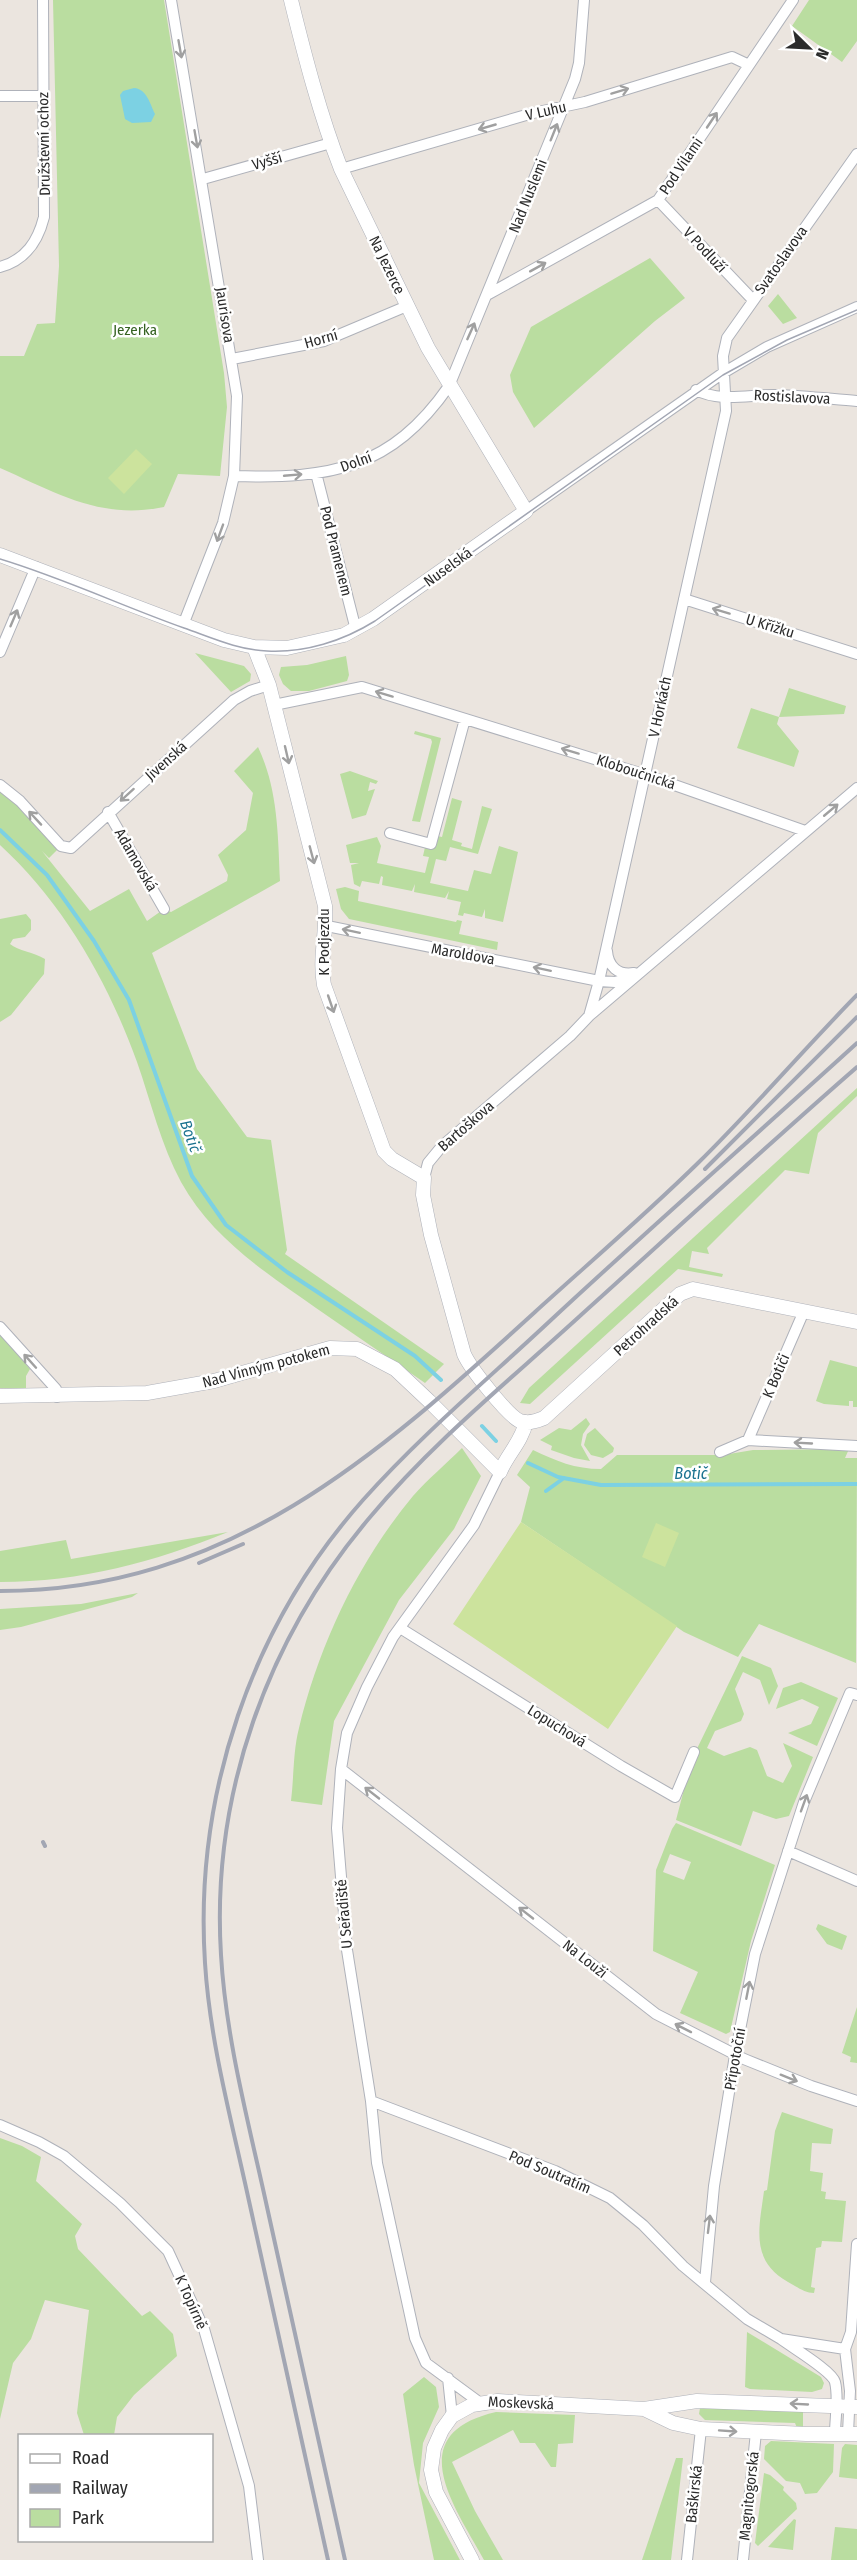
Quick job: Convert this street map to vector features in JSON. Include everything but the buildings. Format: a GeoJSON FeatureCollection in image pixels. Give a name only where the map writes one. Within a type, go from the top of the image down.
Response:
{"type":"FeatureCollection","features":[{"type":"Feature","properties":{"kind":"street","name":"Družstevní ochoz"},"geometry":{"type":"LineString","coordinates":[[0,267],[15,261],[30,249],[39,235],[44,217],[44,0]]}},
{"type":"Feature","properties":{"kind":"street","name":"Jaurisova"},"geometry":{"type":"LineString","coordinates":[[171,0],[203,179],[237,396],[234,476],[223,524],[183,625]]}},
{"type":"Feature","properties":{"kind":"street","name":"Na Jezerce"},"geometry":{"type":"LineString","coordinates":[[291,0],[331,143],[341,169],[407,306],[449,386],[526,511]]}},
{"type":"Feature","properties":{"kind":"street","name":"Nad Nuslemi"},"geometry":{"type":"LineString","coordinates":[[449,386],[578,70],[584,0]]}},
{"type":"Feature","properties":{"kind":"street","name":"Pod Vilami"},"geometry":{"type":"LineString","coordinates":[[487,295],[657,200],[793,0]]}},
{"type":"Feature","properties":{"kind":"street","name":"V Luhu"},"geometry":{"type":"LineString","coordinates":[[341,169],[533,113],[564,108],[732,57],[749,65]]}},
{"type":"Feature","properties":{"kind":"street"},"geometry":{"type":"LineString","coordinates":[[0,96],[43,96]]}},
{"type":"Feature","properties":{"kind":"street","name":"Vyšší"},"geometry":{"type":"LineString","coordinates":[[203,179],[331,143]]}},
{"type":"Feature","properties":{"kind":"street","name":"Svatoslavova"},"geometry":{"type":"LineString","coordinates":[[723,373],[724,347],[753,300],[857,154]]}},
{"type":"Feature","properties":{"kind":"street","name":"V Podluží"},"geometry":{"type":"LineString","coordinates":[[657,200],[753,300]]}},
{"type":"Feature","properties":{"kind":"street","name":"Horní"},"geometry":{"type":"LineString","coordinates":[[232,359],[324,341],[407,306]]}},
{"type":"Feature","properties":{"kind":"street","name":"Nuselská"},"geometry":{"type":"LineString","coordinates":[[0,555],[224,640],[255,647],[287,648],[307,645],[356,630],[723,373],[777,343],[857,307]]}},
{"type":"Feature","properties":{"kind":"street","name":"V Horkách"},"geometry":{"type":"LineString","coordinates":[[588,1016],[607,948],[726,411],[723,373]]}},
{"type":"Feature","properties":{"kind":"street","name":"Dolní"},"geometry":{"type":"LineString","coordinates":[[234,476],[273,477],[316,473],[359,463],[397,443],[418,426],[449,386]]}},
{"type":"Feature","properties":{"kind":"street"},"geometry":{"type":"LineString","coordinates":[[696,390],[726,398]]}},
{"type":"Feature","properties":{"kind":"street","name":"Rostislavova"},"geometry":{"type":"LineString","coordinates":[[726,398],[743,395],[779,395],[857,401]]}},
{"type":"Feature","properties":{"kind":"street","name":"Pod Pramenem"},"geometry":{"type":"LineString","coordinates":[[316,473],[356,630]]}},
{"type":"Feature","properties":{"kind":"street"},"geometry":{"type":"LineString","coordinates":[[0,652],[36,567]]}},
{"type":"Feature","properties":{"kind":"street","name":"U Křížku"},"geometry":{"type":"LineString","coordinates":[[684,599],[857,654]]}},
{"type":"Feature","properties":{"kind":"street","name":"K Podjezdu"},"geometry":{"type":"LineString","coordinates":[[255,647],[269,685],[325,906],[327,926],[322,954],[324,985],[384,1151],[392,1159],[424,1178]]}},
{"type":"Feature","properties":{"kind":"street","name":"Jivenská"},"geometry":{"type":"LineString","coordinates":[[0,785],[20,801],[61,846],[71,848],[234,700],[250,691],[269,685]]}},
{"type":"Feature","properties":{"kind":"street","name":"Kloboučnická"},"geometry":{"type":"LineString","coordinates":[[274,705],[362,687],[646,775],[806,831]]}},
{"type":"Feature","properties":{"kind":"street"},"geometry":{"type":"LineString","coordinates":[[390,833],[431,844],[465,719]]}},
{"type":"Feature","properties":{"kind":"street","name":"Bartoškova"},"geometry":{"type":"LineString","coordinates":[[526,1422],[517,1419],[504,1406],[470,1365],[464,1354],[425,1207],[424,1178],[428,1163],[436,1152],[570,1036],[588,1016],[857,788]]}},
{"type":"Feature","properties":{"kind":"street","name":"Adamovská"},"geometry":{"type":"LineString","coordinates":[[108,812],[164,909]]}},
{"type":"Feature","properties":{"kind":"street","name":"Maroldova"},"geometry":{"type":"LineString","coordinates":[[327,926],[599,981]]}},
{"type":"Feature","properties":{"kind":"street"},"geometry":{"type":"LineString","coordinates":[[607,948],[608,959],[618,972],[627,974],[642,970]]}},
{"type":"Feature","properties":{"kind":"street","name":"Bartoškova"},"geometry":{"type":"LineString","coordinates":[[599,981],[623,980],[642,970]]}},
{"type":"Feature","properties":{"kind":"street","name":"Petrohradská"},"geometry":{"type":"LineString","coordinates":[[526,1422],[537,1421],[549,1415],[680,1294],[688,1290],[699,1289],[857,1322]]}},
{"type":"Feature","properties":{"kind":"street","name":"K Botiči"},"geometry":{"type":"LineString","coordinates":[[748,1440],[804,1311]]}},
{"type":"Feature","properties":{"kind":"street"},"geometry":{"type":"LineString","coordinates":[[0,1327],[56,1389],[57,1397]]}},
{"type":"Feature","properties":{"kind":"street","name":"Nad Vinným potokem"},"geometry":{"type":"LineString","coordinates":[[0,1396],[57,1397],[147,1393],[214,1381],[330,1348],[351,1348],[369,1354],[395,1369],[500,1472]]}},
{"type":"Feature","properties":{"kind":"street"},"geometry":{"type":"LineString","coordinates":[[500,1472],[507,1457],[522,1437],[526,1422]]}},
{"type":"Feature","properties":{"kind":"street"},"geometry":{"type":"LineString","coordinates":[[720,1452],[748,1440],[857,1446]]}},
{"type":"Feature","properties":{"kind":"street","name":"U Seřadiště"},"geometry":{"type":"LineString","coordinates":[[479,2402],[426,2363],[415,2338],[377,2163],[372,2101],[347,1950],[337,1828],[341,1769],[347,1733],[367,1687],[400,1628],[474,1525],[500,1472]]}},
{"type":"Feature","properties":{"kind":"street","name":"Lopuchová"},"geometry":{"type":"LineString","coordinates":[[400,1628],[621,1766],[675,1797],[694,1752]]}},
{"type":"Feature","properties":{"kind":"street","name":"Přípotoční"},"geometry":{"type":"LineString","coordinates":[[705,2282],[714,2186],[735,2055],[755,1954],[804,1802],[854,1694]]}},
{"type":"Feature","properties":{"kind":"street","name":"Na Louži"},"geometry":{"type":"LineString","coordinates":[[341,1769],[656,2014],[735,2055],[811,2086],[857,2101]]}},
{"type":"Feature","properties":{"kind":"street"},"geometry":{"type":"LineString","coordinates":[[788,1851],[857,1881]]}},
{"type":"Feature","properties":{"kind":"street","name":"Pod Soutratím"},"geometry":{"type":"LineString","coordinates":[[372,2101],[555,2171],[610,2198],[643,2224],[683,2266],[705,2282]]}},
{"type":"Feature","properties":{"kind":"street","name":"K Topírně"},"geometry":{"type":"LineString","coordinates":[[0,2125],[64,2156],[120,2203],[168,2251],[204,2329],[249,2487],[258,2560]]}},
{"type":"Feature","properties":{"kind":"street"},"geometry":{"type":"LineString","coordinates":[[846,2433],[850,2391],[845,2349],[851,2332],[857,2244]]}},
{"type":"Feature","properties":{"kind":"street"},"geometry":{"type":"LineString","coordinates":[[705,2282],[747,2319],[830,2372],[847,2406]]}},
{"type":"Feature","properties":{"kind":"street"},"geometry":{"type":"LineString","coordinates":[[781,2339],[845,2349]]}},
{"type":"Feature","properties":{"kind":"street"},"geometry":{"type":"LineString","coordinates":[[448,2378],[452,2416],[442,2430],[434,2448],[431,2477],[436,2492],[472,2560]]}},
{"type":"Feature","properties":{"kind":"street","name":"Moskevská"},"geometry":{"type":"LineString","coordinates":[[452,2416],[465,2407],[479,2402],[498,2401],[644,2409],[697,2401],[847,2406]]}},
{"type":"Feature","properties":{"kind":"street"},"geometry":{"type":"LineString","coordinates":[[697,2401],[692,2407],[692,2417],[700,2429]]}},
{"type":"Feature","properties":{"kind":"street","name":"Moskevská"},"geometry":{"type":"LineString","coordinates":[[644,2409],[673,2423],[700,2429],[846,2433]]}},
{"type":"Feature","properties":{"kind":"street","name":"Baškirská"},"geometry":{"type":"LineString","coordinates":[[687,2560],[700,2429]]}},
{"type":"Feature","properties":{"kind":"street","name":"Magnitogorská"},"geometry":{"type":"LineString","coordinates":[[742,2560],[756,2432]]}},
{"type":"Feature","properties":{"kind":"green space","name":"Jezerka"},"geometry":{"type":"Polygon","coordinates":[[[53,0],[164,0],[224,373],[227,407],[220,476],[178,474],[164,507],[119,510],[99,507],[60,495],[0,468],[0,356],[24,356],[37,324],[55,323],[59,266],[53,0]]]}},
{"type":"Feature","properties":{"kind":"green space"},"geometry":{"type":"Polygon","coordinates":[[[809,0],[857,0],[857,41],[842,62],[792,26],[809,0]]]}},
{"type":"Feature","properties":{"kind":"green space"},"geometry":{"type":"Polygon","coordinates":[[[650,258],[685,298],[655,321],[534,428],[513,392],[510,375],[531,327],[650,258]]]}},
{"type":"Feature","properties":{"kind":"green space"},"geometry":{"type":"Polygon","coordinates":[[[778,294],[797,318],[783,324],[768,306],[778,294]]]}},
{"type":"Feature","properties":{"kind":"green space"},"geometry":{"type":"Polygon","coordinates":[[[136,449],[152,464],[124,494],[108,478],[136,449]]]}},
{"type":"Feature","properties":{"kind":"green space"},"geometry":{"type":"Polygon","coordinates":[[[195,653],[244,666],[251,674],[250,681],[231,692],[195,653]]]}},
{"type":"Feature","properties":{"kind":"green space"},"geometry":{"type":"Polygon","coordinates":[[[346,656],[349,675],[347,681],[309,691],[291,691],[283,684],[279,675],[281,667],[307,665],[346,656]]]}},
{"type":"Feature","properties":{"kind":"green space"},"geometry":{"type":"Polygon","coordinates":[[[789,688],[846,706],[844,714],[779,717],[789,688]]]}},
{"type":"Feature","properties":{"kind":"green space"},"geometry":{"type":"Polygon","coordinates":[[[751,708],[779,717],[777,724],[799,751],[794,767],[737,748],[751,708]]]}},
{"type":"Feature","properties":{"kind":"green space"},"geometry":{"type":"Polygon","coordinates":[[[415,731],[441,738],[420,822],[412,821],[432,742],[431,739],[414,734],[415,731]]]}},
{"type":"Feature","properties":{"kind":"green space"},"geometry":{"type":"Polygon","coordinates":[[[258,747],[270,779],[273,796],[280,881],[152,953],[197,1069],[247,1137],[271,1140],[287,1250],[285,1254],[444,1364],[425,1383],[259,1267],[208,1220],[194,1202],[174,1168],[137,1062],[98,974],[64,918],[23,868],[0,845],[0,785],[61,846],[49,858],[42,851],[90,911],[129,889],[147,921],[164,909],[171,912],[227,881],[228,875],[218,855],[246,830],[253,793],[234,771],[258,747]]]}},
{"type":"Feature","properties":{"kind":"green space"},"geometry":{"type":"Polygon","coordinates":[[[350,771],[378,781],[376,784],[370,782],[368,791],[375,789],[366,815],[352,819],[340,774],[350,771]]]}},
{"type":"Feature","properties":{"kind":"green space"},"geometry":{"type":"Polygon","coordinates":[[[452,798],[462,801],[452,840],[462,843],[461,846],[472,849],[482,806],[492,809],[478,854],[450,847],[446,861],[436,859],[430,883],[468,891],[474,870],[491,874],[499,846],[518,852],[503,922],[485,918],[485,909],[482,917],[464,913],[463,916],[458,915],[461,902],[447,899],[449,891],[445,898],[414,892],[415,884],[412,891],[382,885],[383,877],[381,876],[379,884],[362,881],[360,887],[354,884],[351,865],[359,863],[350,863],[346,845],[377,837],[381,846],[377,863],[425,873],[429,857],[423,856],[428,834],[442,837],[452,798]]]}},
{"type":"Feature","properties":{"kind":"green space"},"geometry":{"type":"Polygon","coordinates":[[[345,887],[359,891],[358,901],[456,922],[457,920],[462,921],[459,934],[498,942],[497,950],[349,919],[341,909],[336,889],[345,887]]]}},
{"type":"Feature","properties":{"kind":"green space"},"geometry":{"type":"Polygon","coordinates":[[[26,914],[31,920],[31,930],[25,937],[13,939],[10,944],[45,959],[44,974],[11,1015],[0,1022],[0,919],[26,914]]]}},
{"type":"Feature","properties":{"kind":"green space"},"geometry":{"type":"Polygon","coordinates":[[[857,1088],[857,1096],[818,1133],[809,1174],[785,1170],[707,1248],[709,1254],[692,1251],[689,1267],[723,1274],[722,1277],[678,1269],[530,1404],[520,1403],[529,1388],[857,1088]]]}},
{"type":"Feature","properties":{"kind":"green space"},"geometry":{"type":"Polygon","coordinates":[[[0,1333],[30,1369],[26,1376],[26,1389],[0,1388],[0,1333]]]}},
{"type":"Feature","properties":{"kind":"green space"},"geometry":{"type":"Polygon","coordinates":[[[830,1360],[857,1367],[857,1407],[853,1407],[853,1401],[849,1401],[849,1406],[816,1401],[830,1360]]]}},
{"type":"Feature","properties":{"kind":"green space"},"geometry":{"type":"Polygon","coordinates":[[[586,1418],[590,1424],[583,1434],[581,1445],[590,1461],[551,1450],[552,1446],[540,1440],[559,1428],[571,1430],[586,1418]]]}},
{"type":"Feature","properties":{"kind":"green space"},"geometry":{"type":"Polygon","coordinates":[[[595,1428],[614,1448],[613,1452],[603,1458],[591,1455],[584,1445],[587,1434],[595,1428]]]}},
{"type":"Feature","properties":{"kind":"green space"},"geometry":{"type":"Polygon","coordinates":[[[462,1448],[481,1476],[454,1529],[399,1600],[334,1721],[322,1805],[291,1801],[297,1737],[307,1697],[329,1636],[343,1606],[375,1548],[393,1522],[413,1496],[462,1448]]]}},
{"type":"Feature","properties":{"kind":"green space"},"geometry":{"type":"Polygon","coordinates":[[[849,1449],[845,1458],[857,1458],[856,1663],[759,1624],[738,1657],[684,1632],[521,1522],[530,1487],[517,1475],[533,1450],[566,1464],[601,1469],[617,1455],[723,1455],[753,1450],[849,1449]]]}},
{"type":"Feature","properties":{"kind":"green space"},"geometry":{"type":"Polygon","coordinates":[[[521,1522],[677,1626],[608,1729],[453,1624],[521,1522]]]}},
{"type":"Feature","properties":{"kind":"green space"},"geometry":{"type":"Polygon","coordinates":[[[656,1523],[679,1533],[665,1567],[642,1557],[656,1523]]]}},
{"type":"Feature","properties":{"kind":"green space"},"geometry":{"type":"Polygon","coordinates":[[[228,1532],[173,1552],[117,1568],[59,1578],[0,1582],[0,1551],[66,1540],[71,1559],[228,1532]]]}},
{"type":"Feature","properties":{"kind":"green space"},"geometry":{"type":"Polygon","coordinates":[[[138,1593],[132,1597],[21,1627],[0,1630],[0,1609],[81,1604],[138,1593]]]}},
{"type":"Feature","properties":{"kind":"green space"},"geometry":{"type":"Polygon","coordinates":[[[742,1656],[771,1668],[778,1686],[769,1705],[760,1680],[743,1672],[735,1689],[744,1714],[741,1721],[715,1731],[707,1748],[724,1756],[750,1747],[757,1750],[767,1776],[783,1783],[792,1766],[783,1743],[813,1757],[789,1816],[776,1819],[753,1811],[741,1846],[676,1820],[692,1759],[742,1656]]]}},
{"type":"Feature","properties":{"kind":"green space"},"geometry":{"type":"Polygon","coordinates":[[[801,1682],[838,1698],[817,1746],[788,1733],[811,1724],[819,1707],[802,1699],[776,1709],[783,1688],[801,1682]]]}},
{"type":"Feature","properties":{"kind":"green space"},"geometry":{"type":"Polygon","coordinates":[[[676,1823],[775,1865],[751,1941],[730,2032],[726,2034],[680,2013],[698,1972],[653,1951],[656,1870],[676,1823]],[[670,1854],[663,1872],[684,1880],[691,1862],[670,1854]]]}},
{"type":"Feature","properties":{"kind":"green space"},"geometry":{"type":"Polygon","coordinates":[[[818,1924],[847,1936],[842,1950],[827,1944],[816,1929],[818,1924]]]}},
{"type":"Feature","properties":{"kind":"green space"},"geometry":{"type":"Polygon","coordinates":[[[857,2007],[857,2063],[850,2062],[851,2057],[842,2053],[857,2007]]]}},
{"type":"Feature","properties":{"kind":"green space"},"geometry":{"type":"Polygon","coordinates":[[[782,2112],[833,2129],[831,2144],[812,2143],[810,2171],[823,2173],[821,2191],[826,2192],[825,2199],[846,2201],[842,2242],[822,2241],[821,2247],[816,2248],[811,2287],[815,2288],[814,2293],[801,2289],[776,2273],[762,2254],[760,2218],[764,2191],[767,2190],[775,2131],[782,2112]]]}},
{"type":"Feature","properties":{"kind":"green space"},"geometry":{"type":"Polygon","coordinates":[[[0,2138],[22,2146],[41,2157],[36,2181],[82,2224],[75,2236],[78,2249],[142,2316],[150,2311],[173,2334],[177,2356],[134,2395],[117,2417],[114,2434],[84,2434],[77,2413],[89,2310],[45,2300],[31,2339],[13,2363],[0,2419],[0,2138]]]}},
{"type":"Feature","properties":{"kind":"green space"},"geometry":{"type":"Polygon","coordinates":[[[747,2332],[821,2377],[824,2383],[822,2389],[812,2392],[745,2387],[747,2332]]]}},
{"type":"Feature","properties":{"kind":"green space"},"geometry":{"type":"Polygon","coordinates":[[[424,2377],[436,2387],[439,2407],[423,2443],[419,2483],[460,2560],[434,2560],[414,2465],[403,2394],[424,2377]]]}},
{"type":"Feature","properties":{"kind":"green space"},"geometry":{"type":"Polygon","coordinates":[[[700,2408],[803,2408],[803,2429],[797,2428],[795,2423],[705,2420],[699,2414],[700,2408]]]}},
{"type":"Feature","properties":{"kind":"green space"},"geometry":{"type":"Polygon","coordinates":[[[496,2412],[575,2415],[573,2443],[558,2444],[556,2467],[551,2467],[535,2443],[520,2443],[513,2430],[452,2462],[475,2511],[503,2560],[484,2560],[450,2496],[443,2474],[442,2455],[450,2437],[467,2423],[496,2412]]]}},
{"type":"Feature","properties":{"kind":"green space"},"geometry":{"type":"Polygon","coordinates":[[[771,2441],[834,2444],[833,2472],[817,2493],[805,2494],[800,2483],[786,2481],[764,2459],[765,2446],[771,2441]]]}},
{"type":"Feature","properties":{"kind":"green space"},"geometry":{"type":"Polygon","coordinates":[[[845,2444],[857,2445],[857,2479],[839,2477],[842,2448],[845,2444]]]}},
{"type":"Feature","properties":{"kind":"green space"},"geometry":{"type":"Polygon","coordinates":[[[676,2458],[683,2458],[671,2560],[642,2560],[676,2458]]]}},
{"type":"Feature","properties":{"kind":"green space"},"geometry":{"type":"Polygon","coordinates":[[[764,2473],[770,2475],[784,2487],[783,2490],[796,2503],[797,2509],[758,2546],[755,2543],[764,2473]]]}},
{"type":"Feature","properties":{"kind":"green space"},"geometry":{"type":"Polygon","coordinates":[[[794,2519],[796,2520],[793,2550],[768,2547],[794,2519]]]}},
{"type":"Feature","properties":{"kind":"green space"},"geometry":{"type":"Polygon","coordinates":[[[835,2527],[857,2529],[857,2560],[831,2560],[835,2527]]]}},
{"type":"Feature","properties":{"kind":"water"},"geometry":{"type":"Polygon","coordinates":[[[134,88],[142,91],[150,102],[155,114],[151,122],[132,123],[125,119],[120,95],[123,91],[134,88]]]}},
{"type":"Feature","properties":{"kind":"waterway","name":"Botič"},"geometry":{"type":"LineString","coordinates":[[0,830],[47,875],[94,941],[129,1000],[192,1176],[226,1225],[287,1272],[415,1356],[441,1380]]}},
{"type":"Feature","properties":{"kind":"waterway","name":"Botič"},"geometry":{"type":"LineString","coordinates":[[482,1426],[496,1441]]}},
{"type":"Feature","properties":{"kind":"waterway","name":"Botič"},"geometry":{"type":"LineString","coordinates":[[528,1463],[558,1477],[601,1485],[857,1484]]}},
{"type":"Feature","properties":{"kind":"waterway"},"geometry":{"type":"LineString","coordinates":[[546,1491],[564,1478]]}},
{"type":"Feature","properties":{"kind":"tram line"},"geometry":{"type":"LineString","coordinates":[[0,559],[235,646],[281,651],[309,648],[337,640],[375,621],[723,375],[787,340],[857,310]]}},
{"type":"Feature","properties":{"kind":"railway"},"geometry":{"type":"LineString","coordinates":[[0,1591],[82,1585],[157,1568],[227,1541],[293,1506],[356,1464],[476,1365],[658,1201],[718,1143],[857,995]]}},
{"type":"Feature","properties":{"kind":"railway"},"geometry":{"type":"LineString","coordinates":[[705,1169],[857,1017]]}},
{"type":"Feature","properties":{"kind":"railway"},"geometry":{"type":"LineString","coordinates":[[328,2560],[222,2082],[208,1993],[204,1900],[209,1838],[221,1776],[238,1716],[261,1658],[290,1602],[324,1549],[385,1476],[455,1408],[627,1250],[857,1043]]}},
{"type":"Feature","properties":{"kind":"railway"},"geometry":{"type":"LineString","coordinates":[[345,2560],[239,2082],[224,1987],[220,1895],[226,1836],[237,1778],[253,1721],[275,1666],[302,1614],[334,1563],[395,1489],[473,1412],[857,1067]]}},
{"type":"Feature","properties":{"kind":"railway"},"geometry":{"type":"LineString","coordinates":[[199,1563],[243,1544]]}},
{"type":"Feature","properties":{"kind":"railway"},"geometry":{"type":"LineString","coordinates":[[43,1842],[45,1846]]}}]}
